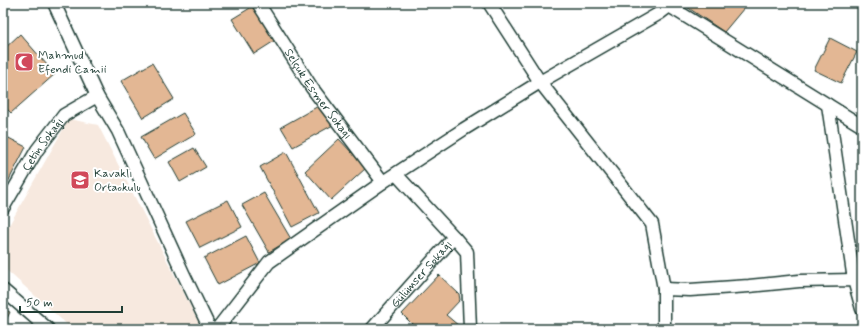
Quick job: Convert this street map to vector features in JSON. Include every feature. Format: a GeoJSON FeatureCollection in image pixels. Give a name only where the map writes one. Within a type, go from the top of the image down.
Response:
{"type":"FeatureCollection","features":[{"type":"Feature","properties":{"kind":"street"},"geometry":{"type":"LineString","coordinates":[[54,3],[97,96],[118,130],[210,329]]}},
{"type":"Feature","properties":{"kind":"street","name":"Selçuk Esmer Sokağı"},"geometry":{"type":"LineString","coordinates":[[258,3],[312,88],[383,182]]}},
{"type":"Feature","properties":{"kind":"street"},"geometry":{"type":"LineString","coordinates":[[489,3],[540,82],[652,224],[664,290],[664,329]]}},
{"type":"Feature","properties":{"kind":"street"},"geometry":{"type":"LineString","coordinates":[[217,329],[269,262],[383,182],[464,129],[540,82],[660,13],[670,4],[862,126]]}},
{"type":"Feature","properties":{"kind":"street","name":"Çetin Sokağı"},"geometry":{"type":"LineString","coordinates":[[3,208],[37,150],[64,114],[97,96]]}},
{"type":"Feature","properties":{"kind":"street"},"geometry":{"type":"LineString","coordinates":[[828,105],[854,280],[862,309]]}},
{"type":"Feature","properties":{"kind":"street"},"geometry":{"type":"LineString","coordinates":[[396,174],[467,252],[470,329]]}},
{"type":"Feature","properties":{"kind":"street","name":"Gülümser Sokağı"},"geometry":{"type":"LineString","coordinates":[[372,329],[454,237]]}},
{"type":"Feature","properties":{"kind":"street"},"geometry":{"type":"LineString","coordinates":[[664,290],[690,290],[799,281],[854,280]]}},
{"type":"Feature","properties":{"kind":"street"},"geometry":{"type":"LineString","coordinates":[[3,290],[48,329]]}},
{"type":"Feature","properties":{"kind":"shaded area","name":"Kavaklı Ortaokulu"},"geometry":{"type":"Polygon","coordinates":[[[69,119],[98,125],[202,329],[72,329],[3,267],[3,236],[69,119]]]}},
{"type":"Feature","properties":{"kind":"building"},"geometry":{"type":"Polygon","coordinates":[[[690,3],[738,3],[744,8],[724,32],[687,7],[690,3]]]}},
{"type":"Feature","properties":{"kind":"building"},"geometry":{"type":"Polygon","coordinates":[[[255,5],[276,40],[254,54],[232,19],[255,5]]]}},
{"type":"Feature","properties":{"kind":"building","name":"Mahmud Efendi Camii"},"geometry":{"type":"Polygon","coordinates":[[[20,34],[55,74],[11,113],[3,105],[3,50],[20,34]]]}},
{"type":"Feature","properties":{"kind":"building"},"geometry":{"type":"Polygon","coordinates":[[[830,38],[857,52],[841,83],[814,70],[830,38]]]}},
{"type":"Feature","properties":{"kind":"building"},"geometry":{"type":"Polygon","coordinates":[[[152,63],[174,99],[143,118],[121,81],[152,63]]]}},
{"type":"Feature","properties":{"kind":"building"},"geometry":{"type":"Polygon","coordinates":[[[322,104],[333,125],[293,147],[281,127],[322,104]]]}},
{"type":"Feature","properties":{"kind":"building"},"geometry":{"type":"Polygon","coordinates":[[[183,113],[196,134],[154,159],[141,137],[183,113]]]}},
{"type":"Feature","properties":{"kind":"building"},"geometry":{"type":"Polygon","coordinates":[[[3,135],[26,147],[8,182],[3,179],[3,135]]]}},
{"type":"Feature","properties":{"kind":"building"},"geometry":{"type":"Polygon","coordinates":[[[339,139],[366,168],[331,200],[305,171],[339,139]]]}},
{"type":"Feature","properties":{"kind":"building"},"geometry":{"type":"Polygon","coordinates":[[[194,148],[206,167],[180,182],[169,162],[194,148]]]}},
{"type":"Feature","properties":{"kind":"building"},"geometry":{"type":"Polygon","coordinates":[[[286,152],[319,213],[292,227],[260,167],[286,152]]]}},
{"type":"Feature","properties":{"kind":"building"},"geometry":{"type":"Polygon","coordinates":[[[264,193],[291,239],[269,252],[242,205],[264,193]]]}},
{"type":"Feature","properties":{"kind":"building"},"geometry":{"type":"Polygon","coordinates":[[[228,200],[242,227],[200,248],[186,221],[228,200]]]}},
{"type":"Feature","properties":{"kind":"building"},"geometry":{"type":"Polygon","coordinates":[[[246,236],[260,263],[218,285],[204,258],[246,236]]]}},
{"type":"Feature","properties":{"kind":"building"},"geometry":{"type":"Polygon","coordinates":[[[439,275],[459,294],[460,300],[446,315],[459,326],[460,329],[417,329],[402,314],[439,275]]]}},
{"type":"Feature","properties":{"kind":"building"},"geometry":{"type":"Polygon","coordinates":[[[3,309],[10,312],[3,327],[3,309]]]}},
{"type":"Feature","properties":{"kind":"place","name":"Mahmud Efendi Camii"},"geometry":{"type":"Point","coordinates":[24,62]}},
{"type":"Feature","properties":{"kind":"place","name":"Kavaklı Ortaokulu"},"geometry":{"type":"Point","coordinates":[80,180]}}]}
